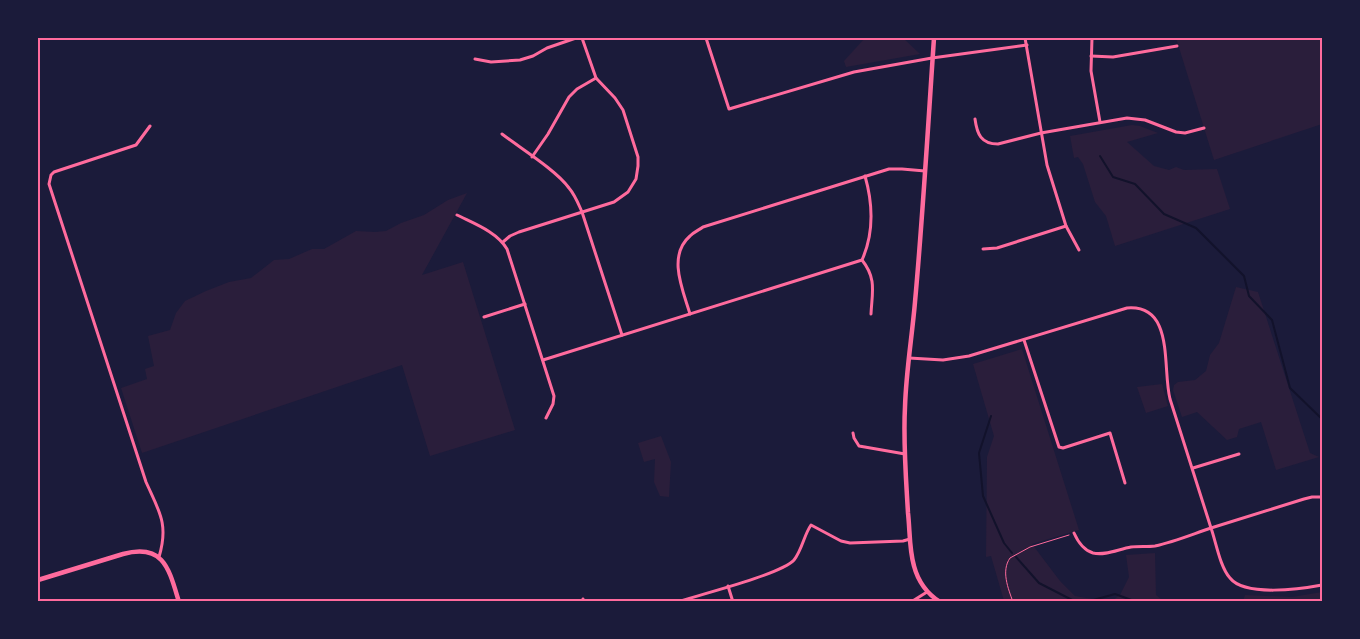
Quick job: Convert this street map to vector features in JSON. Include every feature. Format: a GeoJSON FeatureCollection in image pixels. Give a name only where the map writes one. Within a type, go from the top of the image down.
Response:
{"type":"FeatureCollection","features":[{"type":"Feature","properties":{"kind":"street"},"geometry":{"type":"LineString","coordinates":[[475,59],[491,62],[520,60],[576,38]]}},
{"type":"Feature","properties":{"kind":"street"},"geometry":{"type":"LineString","coordinates":[[503,242],[519,232],[614,202],[621,198],[636,179],[638,157],[623,110],[615,98],[596,78],[582,38]]}},
{"type":"Feature","properties":{"kind":"street"},"geometry":{"type":"LineString","coordinates":[[706,38],[729,109],[840,75],[932,58],[1027,45]]}},
{"type":"Feature","properties":{"kind":"street"},"geometry":{"type":"LineString","coordinates":[[934,38],[905,409],[911,552],[915,571],[927,592],[940,602]]}},
{"type":"Feature","properties":{"kind":"street"},"geometry":{"type":"LineString","coordinates":[[1025,38],[1047,165],[1066,226],[1079,250]]}},
{"type":"Feature","properties":{"kind":"street"},"geometry":{"type":"LineString","coordinates":[[1092,38],[1091,71],[1100,122]]}},
{"type":"Feature","properties":{"kind":"street"},"geometry":{"type":"LineString","coordinates":[[1091,56],[1113,57],[1177,46]]}},
{"type":"Feature","properties":{"kind":"street"},"geometry":{"type":"LineString","coordinates":[[532,157],[548,134],[569,97],[577,89],[596,78]]}},
{"type":"Feature","properties":{"kind":"street"},"geometry":{"type":"LineString","coordinates":[[975,119],[978,135],[993,144],[1041,132],[1134,118],[1185,133],[1204,128]]}},
{"type":"Feature","properties":{"kind":"street"},"geometry":{"type":"LineString","coordinates":[[150,126],[136,145],[54,172],[50,175],[49,184],[146,482],[162,521],[164,538],[159,557]]}},
{"type":"Feature","properties":{"kind":"street"},"geometry":{"type":"LineString","coordinates":[[502,134],[568,186],[582,212],[622,335]]}},
{"type":"Feature","properties":{"kind":"street"},"geometry":{"type":"LineString","coordinates":[[690,314],[678,271],[678,259],[682,247],[690,236],[703,228],[889,169],[925,171]]}},
{"type":"Feature","properties":{"kind":"street"},"geometry":{"type":"LineString","coordinates":[[543,360],[862,260],[869,244],[871,208],[871,198],[865,176]]}},
{"type":"Feature","properties":{"kind":"street"},"geometry":{"type":"LineString","coordinates":[[457,215],[496,236],[503,242],[511,258],[554,396],[553,404],[546,418]]}},
{"type":"Feature","properties":{"kind":"street"},"geometry":{"type":"LineString","coordinates":[[983,250],[997,248],[1066,226]]}},
{"type":"Feature","properties":{"kind":"street"},"geometry":{"type":"LineString","coordinates":[[862,260],[870,269],[873,278],[871,314]]}},
{"type":"Feature","properties":{"kind":"street"},"geometry":{"type":"LineString","coordinates":[[484,317],[525,304]]}},
{"type":"Feature","properties":{"kind":"street"},"geometry":{"type":"LineString","coordinates":[[909,358],[955,359],[1127,308],[1140,308],[1152,314],[1161,329],[1167,389],[1211,528],[1230,580],[1239,586],[1247,588],[1293,590],[1322,585]]}},
{"type":"Feature","properties":{"kind":"street"},"geometry":{"type":"LineString","coordinates":[[1024,340],[1059,447],[1063,448],[1110,433],[1125,484]]}},
{"type":"Feature","properties":{"kind":"street"},"geometry":{"type":"LineString","coordinates":[[854,433],[854,438],[859,446],[906,454]]}},
{"type":"Feature","properties":{"kind":"street"},"geometry":{"type":"LineString","coordinates":[[1193,468],[1239,454]]}},
{"type":"Feature","properties":{"kind":"street"},"geometry":{"type":"LineString","coordinates":[[1074,533],[1081,545],[1086,549],[1101,554],[1134,546],[1156,546],[1304,499],[1312,497],[1322,498]]}},
{"type":"Feature","properties":{"kind":"street"},"geometry":{"type":"LineString","coordinates":[[677,602],[783,568],[791,563],[799,553],[805,535],[811,525],[831,536],[850,542],[903,541],[910,539]]}},
{"type":"Feature","properties":{"kind":"street"},"geometry":{"type":"LineString","coordinates":[[38,580],[132,552],[147,551],[159,557],[167,567],[179,602]]}},
{"type":"Feature","properties":{"kind":"street"},"geometry":{"type":"LineString","coordinates":[[728,586],[733,602]]}},
{"type":"Feature","properties":{"kind":"street"},"geometry":{"type":"LineString","coordinates":[[911,602],[927,592]]}},
{"type":"Feature","properties":{"kind":"path"},"geometry":{"type":"LineString","coordinates":[[1013,602],[1005,569],[1010,558],[1030,547],[1074,533]]}},
{"type":"Feature","properties":{"kind":"shaded area"},"geometry":{"type":"Polygon","coordinates":[[[865,38],[903,38],[920,54],[846,67],[844,61],[865,38]]]}},
{"type":"Feature","properties":{"kind":"shaded area"},"geometry":{"type":"Polygon","coordinates":[[[1176,38],[1322,38],[1322,124],[1214,160],[1176,38]]]}},
{"type":"Feature","properties":{"kind":"shaded area"},"geometry":{"type":"Polygon","coordinates":[[[1132,125],[1158,133],[1127,142],[1154,166],[1169,170],[1176,167],[1184,170],[1217,169],[1230,209],[1115,246],[1106,216],[1095,202],[1083,164],[1078,157],[1074,158],[1070,136],[1132,125]]]}},
{"type":"Feature","properties":{"kind":"shaded area"},"geometry":{"type":"Polygon","coordinates":[[[467,193],[422,275],[463,262],[515,430],[430,456],[402,365],[142,453],[121,388],[147,379],[145,369],[154,366],[148,336],[170,330],[176,313],[185,301],[229,282],[251,278],[274,260],[289,259],[312,249],[324,249],[356,231],[386,231],[401,223],[424,215],[448,200],[467,193]]]}},
{"type":"Feature","properties":{"kind":"shaded area"},"geometry":{"type":"Polygon","coordinates":[[[1236,287],[1258,292],[1310,453],[1319,457],[1276,470],[1261,422],[1239,429],[1237,437],[1227,440],[1197,412],[1182,417],[1173,390],[1174,385],[1178,382],[1195,380],[1206,371],[1210,355],[1219,343],[1236,287]]]}},
{"type":"Feature","properties":{"kind":"shaded area"},"geometry":{"type":"Polygon","coordinates":[[[1022,349],[1079,530],[1032,544],[1060,581],[1075,596],[1104,601],[1004,601],[991,556],[986,557],[987,457],[994,436],[973,364],[1022,349]]]}},
{"type":"Feature","properties":{"kind":"shaded area"},"geometry":{"type":"Polygon","coordinates":[[[1162,384],[1168,406],[1146,413],[1137,387],[1162,384]]]}},
{"type":"Feature","properties":{"kind":"shaded area"},"geometry":{"type":"Polygon","coordinates":[[[661,436],[671,462],[669,497],[660,496],[654,482],[655,459],[644,462],[638,443],[661,436]]]}},
{"type":"Feature","properties":{"kind":"shaded area"},"geometry":{"type":"Polygon","coordinates":[[[1155,553],[1156,595],[1163,601],[1112,601],[1120,595],[1129,577],[1126,555],[1155,553]]]}},
{"type":"Feature","properties":{"kind":"shaded area"},"geometry":{"type":"Polygon","coordinates":[[[1322,592],[1322,601],[1243,601],[1245,595],[1292,597],[1322,592]]]}},
{"type":"Feature","properties":{"kind":"waterway"},"geometry":{"type":"LineString","coordinates":[[1100,156],[1113,177],[1135,184],[1164,214],[1196,228],[1244,276],[1249,296],[1272,320],[1290,388],[1322,419]]}},
{"type":"Feature","properties":{"kind":"waterway"},"geometry":{"type":"LineString","coordinates":[[991,416],[979,453],[983,496],[1004,543],[1012,553]]}},
{"type":"Feature","properties":{"kind":"waterway"},"geometry":{"type":"LineString","coordinates":[[1016,557],[1039,583],[1076,602]]}},
{"type":"Feature","properties":{"kind":"waterway"},"geometry":{"type":"LineString","coordinates":[[1086,602],[1115,594],[1137,602]]}}]}
